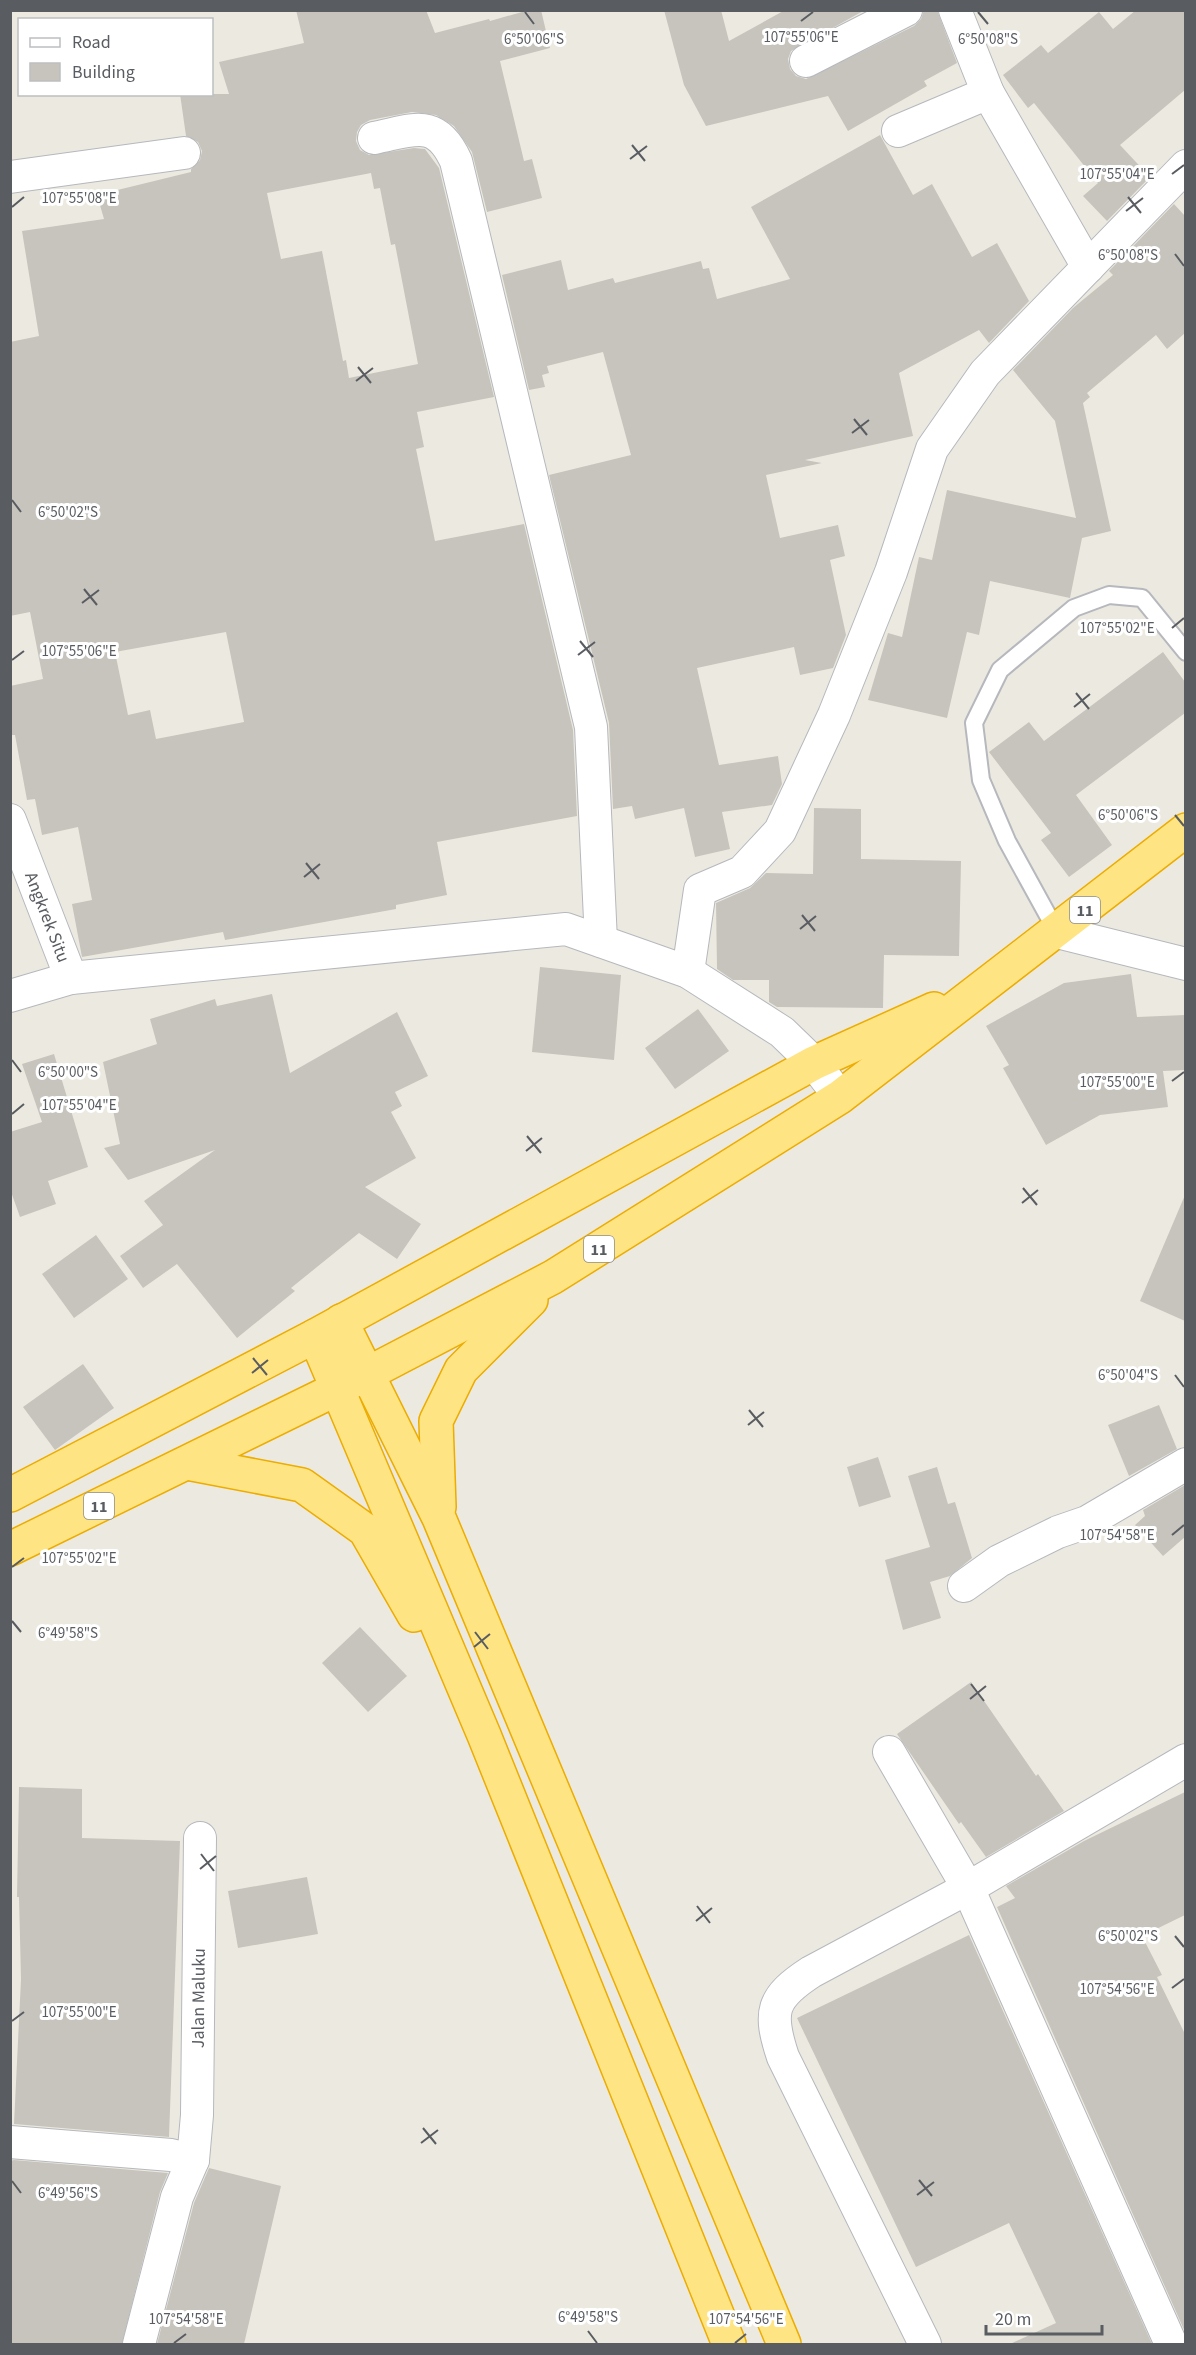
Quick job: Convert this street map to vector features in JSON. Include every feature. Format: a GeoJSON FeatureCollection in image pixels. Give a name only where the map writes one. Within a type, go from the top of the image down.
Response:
{"type":"FeatureCollection","features":[{"type":"Feature","properties":{"kind":"highway","name":"11"},"geometry":{"type":"LineString","coordinates":[[10,1550],[367,1374],[553,1277],[840,1097],[1057,932],[1185,830]]}},
{"type":"Feature","properties":{"kind":"highway","name":"11"},"geometry":{"type":"LineString","coordinates":[[10,1495],[328,1328],[814,1063],[982,988]]}},
{"type":"Feature","properties":{"kind":"highway"},"geometry":{"type":"LineString","coordinates":[[440,1518],[436,1421],[461,1370],[553,1277]]}},
{"type":"Feature","properties":{"kind":"highway"},"geometry":{"type":"LineString","coordinates":[[328,1328],[367,1374],[440,1518],[784,2344]]}},
{"type":"Feature","properties":{"kind":"highway"},"geometry":{"type":"LineString","coordinates":[[328,1328],[337,1388],[484,1735],[729,2344]]}},
{"type":"Feature","properties":{"kind":"highway"},"geometry":{"type":"LineString","coordinates":[[187,1463],[302,1485],[364,1530],[484,1735]]}},
{"type":"Feature","properties":{"kind":"street"},"geometry":{"type":"LineString","coordinates":[[806,61],[906,10]]}},
{"type":"Feature","properties":{"kind":"street"},"geometry":{"type":"LineString","coordinates":[[955,10],[988,93],[1088,267]]}},
{"type":"Feature","properties":{"kind":"street"},"geometry":{"type":"LineString","coordinates":[[898,131],[988,93]]}},
{"type":"Feature","properties":{"kind":"street"},"geometry":{"type":"LineString","coordinates":[[374,138],[430,131],[444,139],[456,161],[591,727],[601,941]]}},
{"type":"Feature","properties":{"kind":"street"},"geometry":{"type":"LineString","coordinates":[[10,177],[184,153]]}},
{"type":"Feature","properties":{"kind":"street"},"geometry":{"type":"LineString","coordinates":[[688,972],[700,890],[742,872],[780,831],[834,716],[891,573],[932,449],[985,372],[1185,166]]}},
{"type":"Feature","properties":{"kind":"street","name":"Angkrek Situ"},"geometry":{"type":"LineString","coordinates":[[10,820],[71,978]]}},
{"type":"Feature","properties":{"kind":"street"},"geometry":{"type":"LineString","coordinates":[[10,996],[71,978],[566,929],[688,972],[782,1032],[814,1063],[840,1097]]}},
{"type":"Feature","properties":{"kind":"street"},"geometry":{"type":"LineString","coordinates":[[1057,932],[1185,964]]}},
{"type":"Feature","properties":{"kind":"street"},"geometry":{"type":"LineString","coordinates":[[964,1586],[999,1561],[1058,1532],[1087,1522],[1185,1464]]}},
{"type":"Feature","properties":{"kind":"street"},"geometry":{"type":"LineString","coordinates":[[890,1752],[968,1888],[1171,2344]]}},
{"type":"Feature","properties":{"kind":"street"},"geometry":{"type":"LineString","coordinates":[[925,2344],[783,2057],[774,2030],[777,2001],[790,1986],[968,1888],[1185,1760]]}},
{"type":"Feature","properties":{"kind":"street","name":"Jalan Maluku"},"geometry":{"type":"LineString","coordinates":[[139,2344],[177,2197],[193,2160],[197,2115],[200,1838]]}},
{"type":"Feature","properties":{"kind":"street"},"geometry":{"type":"LineString","coordinates":[[10,2142],[171,2155],[193,2160]]}},
{"type":"Feature","properties":{"kind":"lane"},"geometry":{"type":"LineString","coordinates":[[1057,932],[1007,841],[981,780],[974,723],[1000,670],[1074,608],[1109,595],[1142,598],[1185,652]]}},
{"type":"Feature","properties":{"kind":"building"},"geometry":{"type":"Polygon","coordinates":[[[296,10],[426,10],[435,33],[529,10],[541,10],[550,48],[500,61],[524,161],[532,159],[542,198],[487,212],[472,152],[454,126],[436,115],[412,112],[370,120],[361,125],[356,141],[360,150],[369,155],[414,148],[425,149],[439,168],[494,397],[417,412],[424,447],[416,449],[435,541],[524,524],[573,730],[577,816],[437,842],[447,895],[396,905],[396,909],[225,940],[223,932],[82,957],[72,904],[92,900],[78,827],[42,835],[35,799],[27,800],[15,735],[10,735],[10,686],[43,679],[30,612],[10,616],[10,342],[39,336],[22,231],[104,219],[97,195],[191,172],[200,160],[202,151],[198,142],[186,136],[180,96],[229,94],[219,62],[304,43],[296,10]],[[371,173],[267,193],[281,259],[322,251],[343,361],[346,360],[349,378],[418,364],[395,244],[391,245],[380,188],[374,189],[371,173]],[[226,632],[115,652],[128,715],[150,710],[156,739],[244,722],[226,632]]]}},
{"type":"Feature","properties":{"kind":"building"},"geometry":{"type":"Polygon","coordinates":[[[664,10],[721,10],[729,41],[785,10],[865,10],[791,51],[788,59],[790,69],[796,76],[806,79],[914,26],[921,19],[924,10],[937,10],[957,63],[924,81],[927,86],[848,131],[828,96],[706,126],[684,85],[664,10]]]}},
{"type":"Feature","properties":{"kind":"building"},"geometry":{"type":"Polygon","coordinates":[[[1136,10],[1185,10],[1185,90],[1120,145],[1150,177],[1107,221],[1083,196],[1098,183],[1034,103],[1028,108],[1003,75],[1041,45],[1048,53],[1099,12],[1113,29],[1136,10]]]}},
{"type":"Feature","properties":{"kind":"building"},"geometry":{"type":"Polygon","coordinates":[[[880,135],[913,195],[932,184],[972,257],[997,243],[1029,301],[989,343],[979,330],[899,373],[913,436],[805,460],[822,463],[766,475],[780,538],[838,525],[845,556],[830,560],[846,635],[833,668],[800,675],[794,647],[697,668],[719,765],[778,756],[782,784],[772,805],[722,812],[730,849],[695,857],[684,808],[635,819],[632,806],[613,809],[609,723],[549,475],[631,455],[603,352],[547,366],[549,373],[542,375],[545,387],[529,390],[502,275],[561,260],[568,290],[613,278],[615,283],[701,261],[703,269],[709,268],[717,299],[790,279],[751,207],[880,135]]]}},
{"type":"Feature","properties":{"kind":"building"},"geometry":{"type":"Polygon","coordinates":[[[1174,204],[1185,216],[1185,333],[1167,349],[1156,335],[1087,393],[1090,397],[1083,403],[1111,531],[1082,538],[1070,598],[990,581],[979,635],[967,632],[947,718],[868,700],[888,633],[902,637],[919,557],[932,560],[947,490],[1076,518],[1055,421],[1013,370],[1073,308],[1113,275],[1109,271],[1174,204]]]}},
{"type":"Feature","properties":{"kind":"building"},"geometry":{"type":"Polygon","coordinates":[[[1163,652],[1185,682],[1185,713],[1076,795],[1112,845],[1069,877],[1041,840],[1051,833],[989,752],[1029,722],[1044,741],[1163,652]]]}},
{"type":"Feature","properties":{"kind":"building"},"geometry":{"type":"Polygon","coordinates":[[[814,808],[861,809],[861,859],[961,861],[959,956],[884,955],[883,1008],[777,1007],[769,1002],[769,980],[733,980],[717,969],[716,903],[750,888],[766,873],[813,874],[814,808]]]}},
{"type":"Feature","properties":{"kind":"building"},"geometry":{"type":"Polygon","coordinates":[[[540,967],[621,975],[614,1060],[532,1052],[540,967]]]}},
{"type":"Feature","properties":{"kind":"building"},"geometry":{"type":"Polygon","coordinates":[[[1131,974],[1137,1017],[1185,1015],[1185,1070],[1163,1071],[1168,1107],[1100,1115],[1046,1145],[1003,1068],[1009,1065],[986,1026],[1064,983],[1131,974]]]}},
{"type":"Feature","properties":{"kind":"building"},"geometry":{"type":"Polygon","coordinates":[[[272,994],[290,1073],[397,1012],[428,1076],[395,1092],[402,1106],[391,1112],[416,1158],[365,1187],[421,1224],[397,1259],[359,1233],[291,1288],[295,1291],[237,1338],[177,1264],[143,1288],[120,1256],[163,1225],[144,1201],[215,1150],[128,1180],[104,1148],[120,1144],[103,1062],[157,1044],[150,1019],[215,999],[217,1006],[272,994]]]}},
{"type":"Feature","properties":{"kind":"building"},"geometry":{"type":"Polygon","coordinates":[[[698,1009],[729,1051],[675,1089],[645,1048],[698,1009]]]}},
{"type":"Feature","properties":{"kind":"building"},"geometry":{"type":"Polygon","coordinates":[[[54,1054],[88,1167],[48,1181],[56,1204],[20,1217],[10,1189],[10,1132],[42,1122],[22,1064],[54,1054]]]}},
{"type":"Feature","properties":{"kind":"building"},"geometry":{"type":"Polygon","coordinates":[[[1185,1195],[1185,1321],[1140,1301],[1185,1195]]]}},
{"type":"Feature","properties":{"kind":"building"},"geometry":{"type":"Polygon","coordinates":[[[96,1235],[128,1279],[74,1318],[42,1274],[96,1235]]]}},
{"type":"Feature","properties":{"kind":"building"},"geometry":{"type":"Polygon","coordinates":[[[83,1364],[114,1408],[55,1450],[23,1407],[83,1364]]]}},
{"type":"Feature","properties":{"kind":"building"},"geometry":{"type":"Polygon","coordinates":[[[1159,1405],[1177,1449],[1129,1476],[1108,1425],[1159,1405]]]}},
{"type":"Feature","properties":{"kind":"building"},"geometry":{"type":"Polygon","coordinates":[[[878,1457],[891,1497],[859,1507],[847,1467],[878,1457]]]}},
{"type":"Feature","properties":{"kind":"building"},"geometry":{"type":"Polygon","coordinates":[[[937,1467],[948,1504],[955,1502],[972,1558],[950,1576],[930,1582],[941,1618],[903,1630],[885,1560],[930,1547],[908,1476],[937,1467]]]}},
{"type":"Feature","properties":{"kind":"building"},"geometry":{"type":"Polygon","coordinates":[[[1185,1485],[1185,1537],[1163,1556],[1135,1525],[1145,1516],[1143,1510],[1185,1485]]]}},
{"type":"Feature","properties":{"kind":"building"},"geometry":{"type":"Polygon","coordinates":[[[360,1627],[407,1676],[368,1712],[322,1663],[360,1627]]]}},
{"type":"Feature","properties":{"kind":"building"},"geometry":{"type":"Polygon","coordinates":[[[971,1682],[1036,1776],[1038,1774],[1064,1811],[986,1857],[961,1822],[959,1824],[897,1734],[971,1682]]]}},
{"type":"Feature","properties":{"kind":"building"},"geometry":{"type":"Polygon","coordinates":[[[19,1787],[82,1789],[82,1838],[180,1841],[169,2137],[14,2124],[21,1979],[19,1897],[17,1897],[19,1787]]]}},
{"type":"Feature","properties":{"kind":"building"},"geometry":{"type":"Polygon","coordinates":[[[1185,1792],[1185,1915],[1142,1936],[1162,1975],[1157,1977],[1185,2034],[1185,2332],[997,1907],[1015,1898],[1006,1886],[1084,1841],[1185,1792]]]}},
{"type":"Feature","properties":{"kind":"building"},"geometry":{"type":"Polygon","coordinates":[[[307,1877],[318,1934],[238,1948],[228,1891],[307,1877]]]}},
{"type":"Feature","properties":{"kind":"building"},"geometry":{"type":"Polygon","coordinates":[[[969,1935],[1152,2344],[1010,2344],[1056,2323],[1009,2223],[916,2267],[797,2018],[969,1935]]]}},
{"type":"Feature","properties":{"kind":"building"},"geometry":{"type":"Polygon","coordinates":[[[10,2161],[168,2173],[160,2192],[122,2344],[10,2344],[10,2161]]]}},
{"type":"Feature","properties":{"kind":"building"},"geometry":{"type":"Polygon","coordinates":[[[209,2168],[281,2186],[244,2344],[157,2344],[194,2203],[209,2168]]]}}]}
